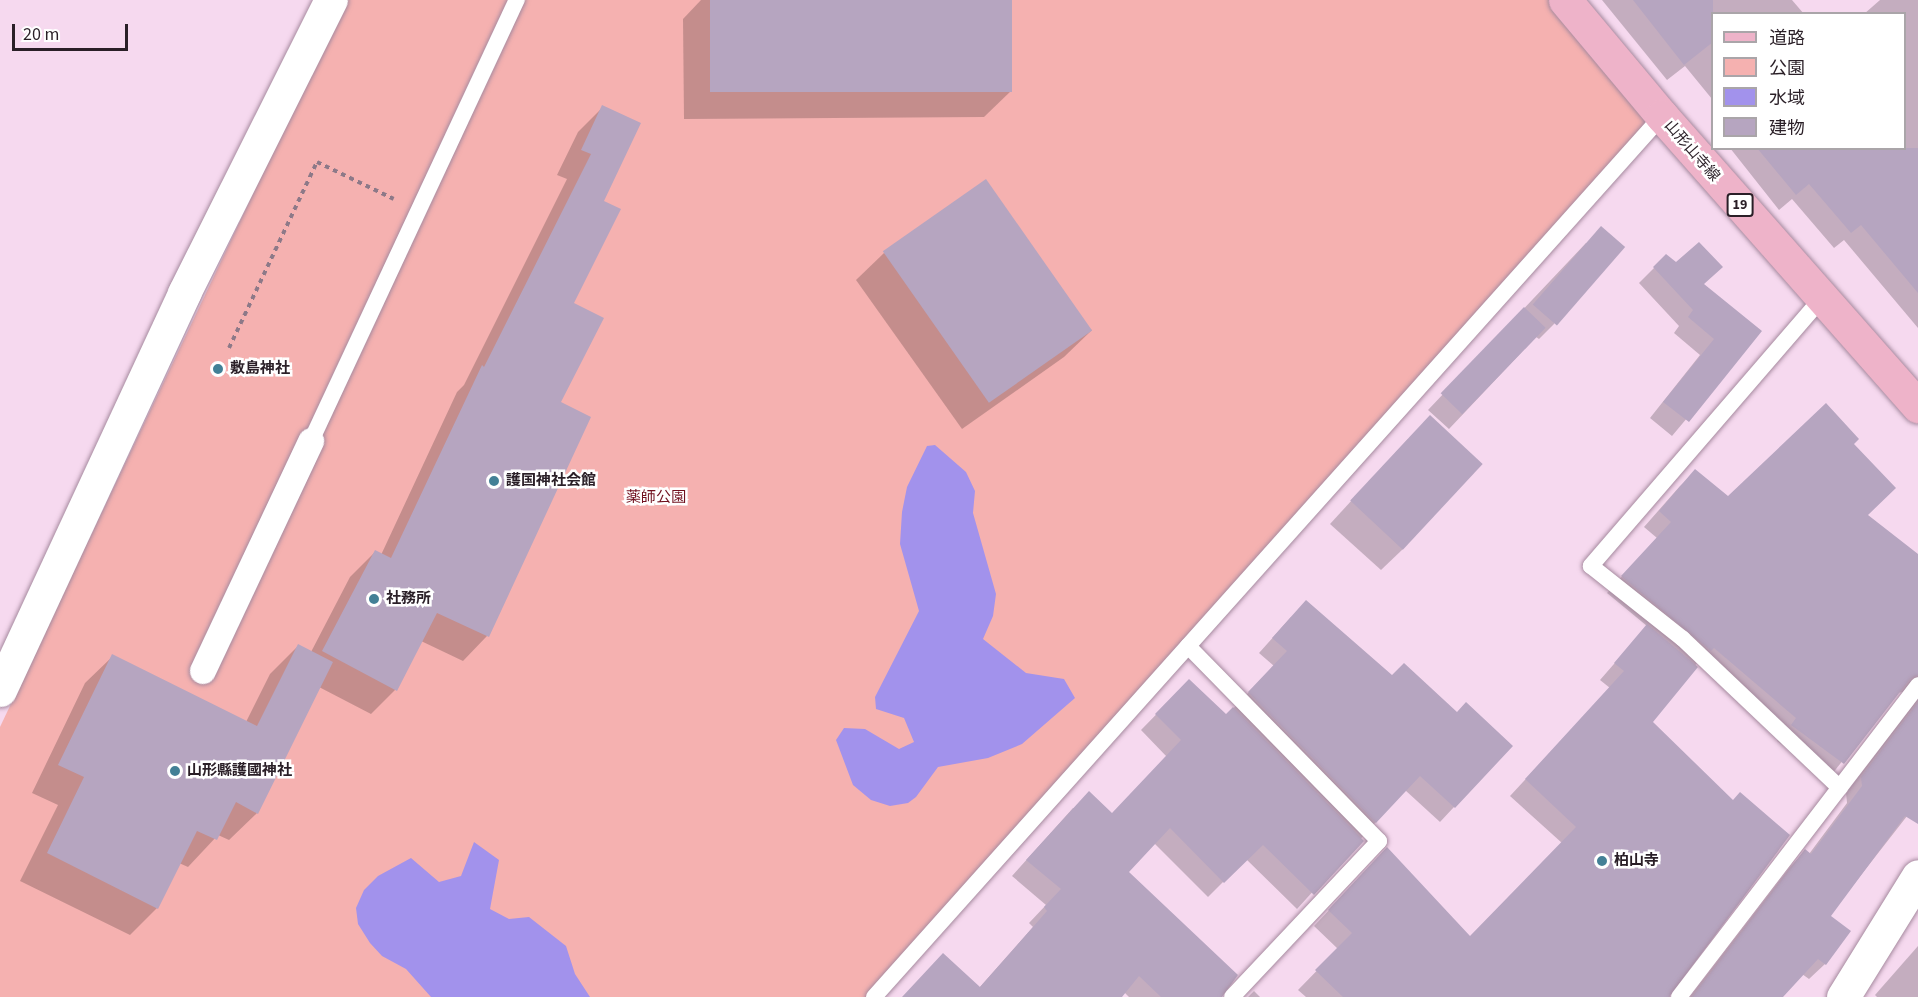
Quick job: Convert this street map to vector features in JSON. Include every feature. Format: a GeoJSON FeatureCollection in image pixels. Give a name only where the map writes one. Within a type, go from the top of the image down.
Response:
{"type":"FeatureCollection","features":[{"type":"Feature","properties":{"kind":"main road","name":"山形山寺線"},"geometry":{"type":"LineString","coordinates":[[1565,0],[1662,116],[1918,406]]}},
{"type":"Feature","properties":{"kind":"street"},"geometry":{"type":"LineString","coordinates":[[0,690],[184,293],[331,0]]}},
{"type":"Feature","properties":{"kind":"street"},"geometry":{"type":"LineString","coordinates":[[203,671],[311,441]]}},
{"type":"Feature","properties":{"kind":"street"},"geometry":{"type":"LineString","coordinates":[[1843,997],[1918,876]]}},
{"type":"Feature","properties":{"kind":"lane"},"geometry":{"type":"LineString","coordinates":[[311,441],[518,0]]}},
{"type":"Feature","properties":{"kind":"lane"},"geometry":{"type":"LineString","coordinates":[[874,997],[1662,116]]}},
{"type":"Feature","properties":{"kind":"lane"},"geometry":{"type":"LineString","coordinates":[[1822,298],[1591,566],[1683,639],[1840,788]]}},
{"type":"Feature","properties":{"kind":"lane"},"geometry":{"type":"LineString","coordinates":[[1188,646],[1379,841],[1232,997]]}},
{"type":"Feature","properties":{"kind":"lane"},"geometry":{"type":"LineString","coordinates":[[1679,997],[1918,685]]}},
{"type":"Feature","properties":{"kind":"path"},"geometry":{"type":"LineString","coordinates":[[229,348],[317,162],[418,211]]}},
{"type":"Feature","properties":{"kind":"green space","name":"薬師公園"},"geometry":{"type":"Polygon","coordinates":[[[345,0],[1565,0],[1662,116],[874,997],[0,997],[0,727],[345,0]]]}},
{"type":"Feature","properties":{"kind":"water"},"geometry":{"type":"Polygon","coordinates":[[[935,445],[966,472],[975,491],[973,513],[996,594],[993,616],[983,639],[1026,673],[1064,679],[1075,698],[1022,744],[988,758],[938,767],[916,797],[908,803],[890,806],[871,800],[853,785],[836,740],[844,728],[865,729],[899,749],[914,742],[904,718],[876,709],[875,697],[919,611],[900,544],[902,512],[907,487],[927,446],[935,445]]]}},
{"type":"Feature","properties":{"kind":"water"},"geometry":{"type":"Polygon","coordinates":[[[474,842],[499,860],[490,909],[509,919],[529,917],[566,946],[575,974],[590,997],[431,997],[406,969],[382,956],[370,943],[358,924],[356,908],[364,890],[378,876],[411,858],[439,882],[461,876],[474,842]]]}},
{"type":"Feature","properties":{"kind":"building"},"geometry":{"type":"Polygon","coordinates":[[[710,0],[1012,0],[1012,92],[710,92],[710,0]]]}},
{"type":"Feature","properties":{"kind":"building"},"geometry":{"type":"Polygon","coordinates":[[[1633,0],[1713,0],[1711,44],[1684,65],[1633,0]]]}},
{"type":"Feature","properties":{"kind":"building"},"geometry":{"type":"Polygon","coordinates":[[[602,105],[641,123],[604,201],[621,209],[574,303],[604,318],[561,402],[591,417],[489,637],[437,613],[397,691],[322,651],[375,550],[391,558],[482,365],[484,367],[591,154],[581,150],[602,105]]]}},
{"type":"Feature","properties":{"kind":"building"},"geometry":{"type":"Polygon","coordinates":[[[1906,148],[1918,148],[1918,293],[1861,225],[1851,233],[1809,184],[1796,195],[1759,150],[1906,150],[1906,148]]]}},
{"type":"Feature","properties":{"kind":"building"},"geometry":{"type":"Polygon","coordinates":[[[986,179],[1092,331],[989,403],[883,251],[986,179]]]}},
{"type":"Feature","properties":{"kind":"building"},"geometry":{"type":"Polygon","coordinates":[[[1601,226],[1625,247],[1557,325],[1533,304],[1601,226]]]}},
{"type":"Feature","properties":{"kind":"building"},"geometry":{"type":"Polygon","coordinates":[[[1699,242],[1723,267],[1704,284],[1762,331],[1689,422],[1663,402],[1714,339],[1688,317],[1693,310],[1653,267],[1666,254],[1676,262],[1699,242]]]}},
{"type":"Feature","properties":{"kind":"building"},"geometry":{"type":"Polygon","coordinates":[[[1524,307],[1546,328],[1462,414],[1441,393],[1524,307]]]}},
{"type":"Feature","properties":{"kind":"building"},"geometry":{"type":"Polygon","coordinates":[[[1826,403],[1859,439],[1854,444],[1896,488],[1868,515],[1918,554],[1918,675],[1910,679],[1844,764],[1791,725],[1796,718],[1714,648],[1711,651],[1621,576],[1671,522],[1659,511],[1695,469],[1728,496],[1826,403]]]}},
{"type":"Feature","properties":{"kind":"building"},"geometry":{"type":"Polygon","coordinates":[[[1430,415],[1483,464],[1403,550],[1350,501],[1430,415]]]}},
{"type":"Feature","properties":{"kind":"building"},"geometry":{"type":"Polygon","coordinates":[[[1306,600],[1392,675],[1404,663],[1457,712],[1466,702],[1513,746],[1455,808],[1420,776],[1376,823],[1248,692],[1287,651],[1272,638],[1306,600]]]}},
{"type":"Feature","properties":{"kind":"building"},"geometry":{"type":"Polygon","coordinates":[[[1647,624],[1698,667],[1653,722],[1733,800],[1740,792],[1790,835],[1669,997],[1343,997],[1315,970],[1352,933],[1328,910],[1387,847],[1470,936],[1576,827],[1525,779],[1624,671],[1614,663],[1647,624]]]}},
{"type":"Feature","properties":{"kind":"building","name":"山形縣護國神社"},"geometry":{"type":"Polygon","coordinates":[[[298,644],[333,662],[258,814],[236,802],[217,840],[197,831],[158,909],[47,853],[84,777],[58,765],[112,654],[257,726],[298,644]]]}},
{"type":"Feature","properties":{"kind":"building"},"geometry":{"type":"Polygon","coordinates":[[[1189,679],[1226,714],[1233,707],[1364,841],[1314,895],[1263,845],[1224,883],[1170,828],[1129,872],[1238,975],[1222,997],[1161,997],[1139,976],[1122,997],[902,997],[943,953],[980,987],[1047,911],[1044,907],[1061,889],[1026,860],[1089,791],[1112,813],[1181,740],[1155,714],[1189,679]]]}},
{"type":"Feature","properties":{"kind":"building"},"geometry":{"type":"Polygon","coordinates":[[[1918,702],[1918,824],[1905,816],[1831,916],[1851,931],[1826,965],[1818,959],[1783,997],[1692,997],[1805,849],[1811,854],[1862,786],[1861,777],[1918,702]]]}},
{"type":"Feature","properties":{"kind":"place","name":"敷島神社"},"geometry":{"type":"Point","coordinates":[218,369]}},
{"type":"Feature","properties":{"kind":"place","name":"護国神社会館"},"geometry":{"type":"Point","coordinates":[494,481]}},
{"type":"Feature","properties":{"kind":"place","name":"社務所"},"geometry":{"type":"Point","coordinates":[374,599]}},
{"type":"Feature","properties":{"kind":"place","name":"山形縣護國神社"},"geometry":{"type":"Point","coordinates":[175,771]}},
{"type":"Feature","properties":{"kind":"place","name":"柏山寺"},"geometry":{"type":"Point","coordinates":[1602,861]}}]}
